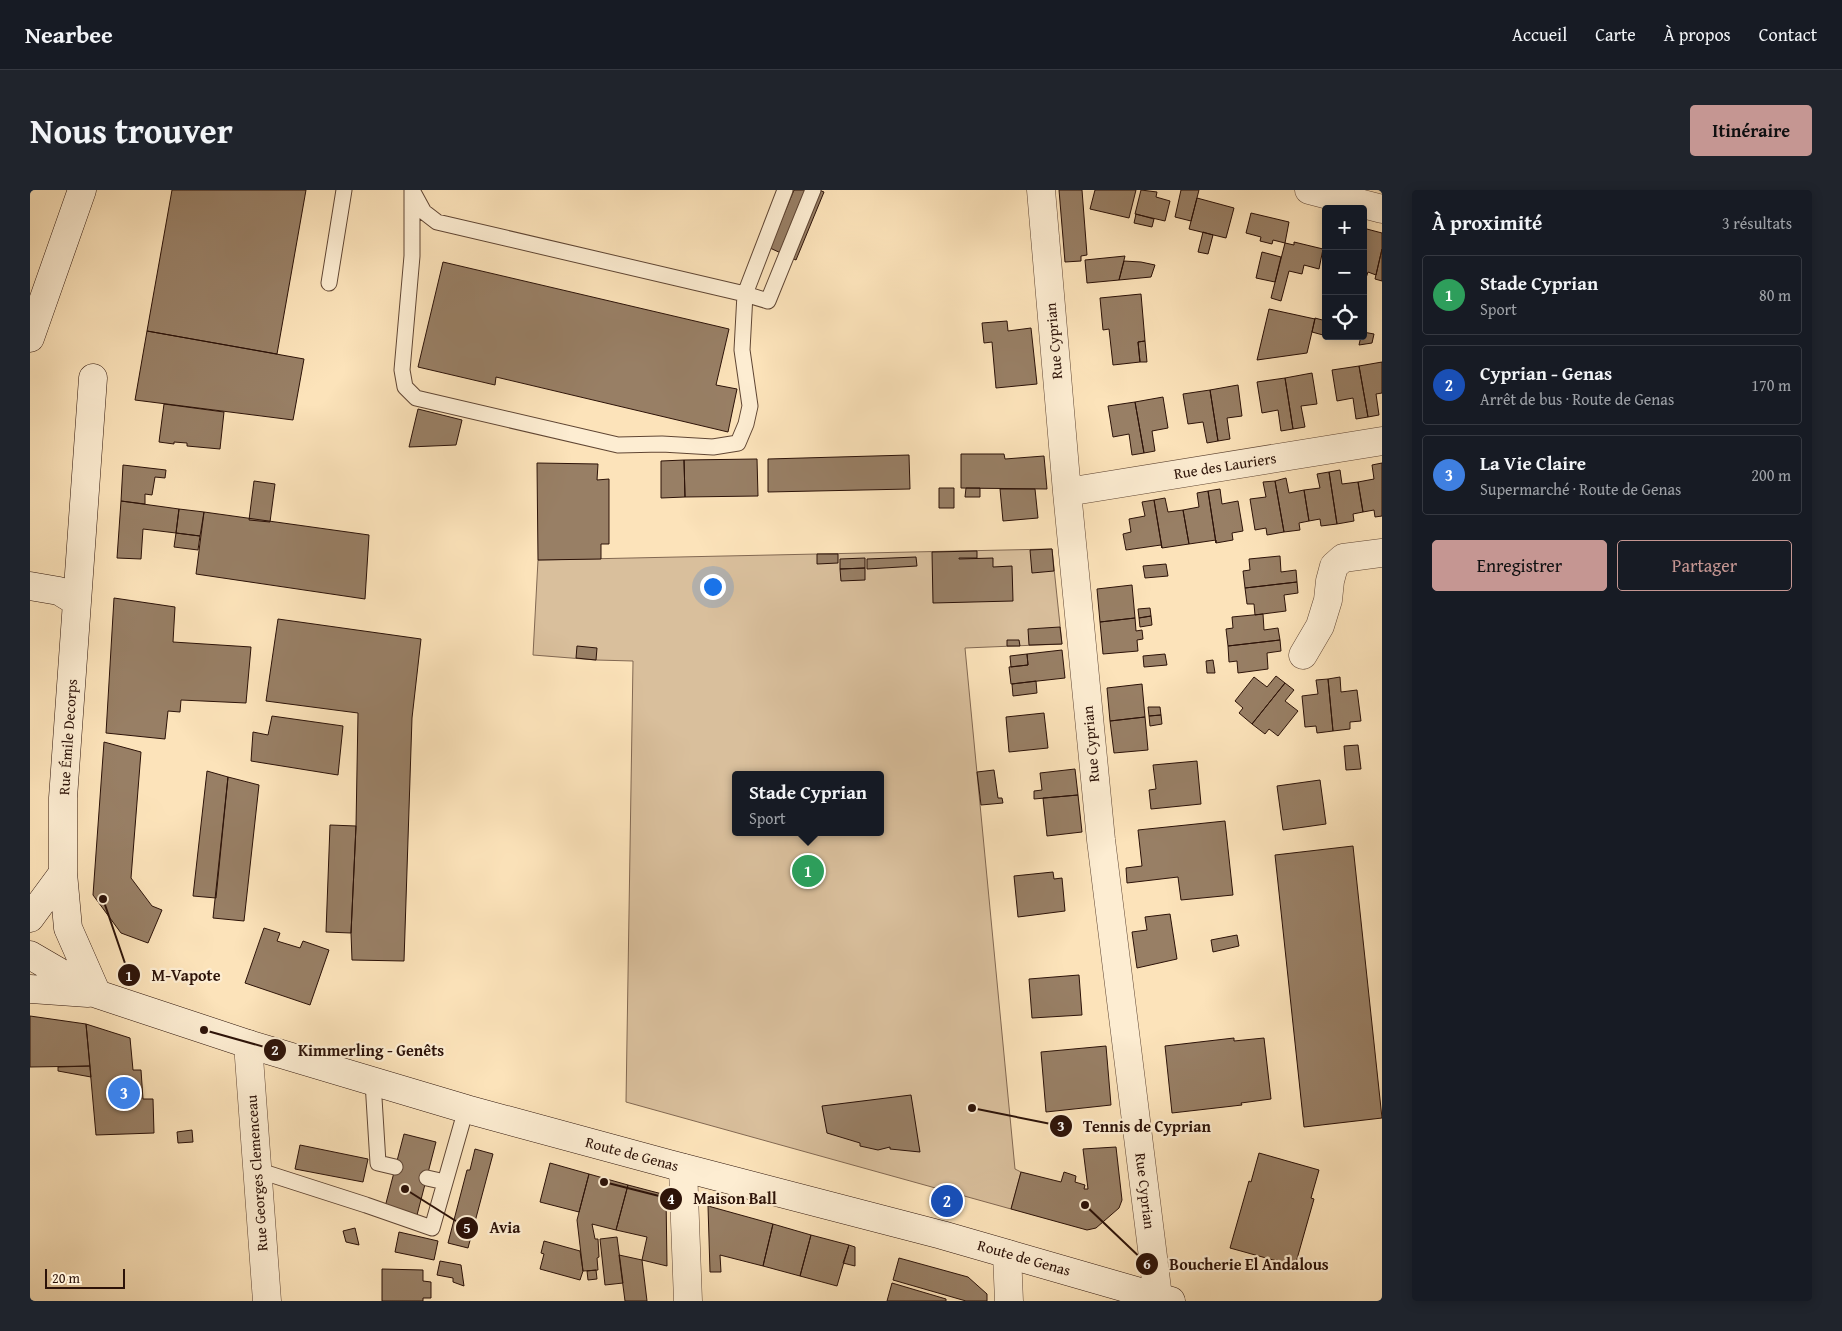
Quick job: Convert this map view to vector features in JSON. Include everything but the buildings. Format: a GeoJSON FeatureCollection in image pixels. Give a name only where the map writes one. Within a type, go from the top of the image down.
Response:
{"type":"FeatureCollection","features":[{"type":"Feature","properties":{"kind":"street"},"geometry":{"type":"LineString","coordinates":[[30,338],[82,190]]}},
{"type":"Feature","properties":{"kind":"street","name":"Rue Cyprian"},"geometry":{"type":"LineString","coordinates":[[1041,190],[1067,492],[1101,840],[1164,1299]]}},
{"type":"Feature","properties":{"kind":"street"},"geometry":{"type":"LineString","coordinates":[[1309,190],[1382,209]]}},
{"type":"Feature","properties":{"kind":"street","name":"Rue Émile Decorps"},"geometry":{"type":"LineString","coordinates":[[93,378],[63,798],[63,873],[68,928],[97,994]]}},
{"type":"Feature","properties":{"kind":"street","name":"Rue des Lauriers"},"geometry":{"type":"LineString","coordinates":[[1067,492],[1382,440]]}},
{"type":"Feature","properties":{"kind":"street"},"geometry":{"type":"LineString","coordinates":[[1303,655],[1320,626],[1328,600],[1334,566],[1343,558],[1382,553]]}},
{"type":"Feature","properties":{"kind":"street"},"geometry":{"type":"LineString","coordinates":[[30,578],[53,576],[80,570]]}},
{"type":"Feature","properties":{"kind":"street"},"geometry":{"type":"LineString","coordinates":[[30,586],[59,591],[77,602]]}},
{"type":"Feature","properties":{"kind":"street"},"geometry":{"type":"LineString","coordinates":[[30,918],[63,873]]}},
{"type":"Feature","properties":{"kind":"street","name":"Route de Genas"},"geometry":{"type":"LineString","coordinates":[[30,955],[97,994],[248,1044],[372,1082],[466,1110],[942,1235],[1164,1299]]}},
{"type":"Feature","properties":{"kind":"street"},"geometry":{"type":"LineString","coordinates":[[30,989],[97,994]]}},
{"type":"Feature","properties":{"kind":"street","name":"Rue Georges Clemenceau"},"geometry":{"type":"LineString","coordinates":[[248,1044],[267,1301]]}},
{"type":"Feature","properties":{"kind":"street"},"geometry":{"type":"LineString","coordinates":[[683,1168],[688,1301]]}},
{"type":"Feature","properties":{"kind":"street"},"geometry":{"type":"LineString","coordinates":[[1008,1254],[1009,1301]]}},
{"type":"Feature","properties":{"kind":"lane"},"geometry":{"type":"LineString","coordinates":[[329,282],[344,190]]}},
{"type":"Feature","properties":{"kind":"lane"},"geometry":{"type":"LineString","coordinates":[[412,190],[412,256],[402,370],[405,387],[416,398],[618,445],[662,444],[713,447],[738,443],[746,424],[750,406],[742,350],[745,294],[785,190]]}},
{"type":"Feature","properties":{"kind":"lane"},"geometry":{"type":"LineString","coordinates":[[412,190],[424,212],[437,222],[768,301],[813,190]]}},
{"type":"Feature","properties":{"kind":"lane","name":"Route de Genas"},"geometry":{"type":"LineString","coordinates":[[30,968],[97,994]]}},
{"type":"Feature","properties":{"kind":"lane"},"geometry":{"type":"LineString","coordinates":[[372,1082],[378,1163],[396,1167]]}},
{"type":"Feature","properties":{"kind":"lane"},"geometry":{"type":"LineString","coordinates":[[257,1170],[366,1204],[432,1228],[466,1110]]}},
{"type":"Feature","properties":{"kind":"lane"},"geometry":{"type":"LineString","coordinates":[[427,1178],[445,1182]]}},
{"type":"Feature","properties":{"kind":"shaded area"},"geometry":{"type":"Polygon","coordinates":[[[1052,549],[1062,644],[965,648],[1015,1169],[1021,1172],[1011,1209],[626,1102],[633,661],[533,655],[538,560],[1052,549]]]}},
{"type":"Feature","properties":{"kind":"place","name":"Stade Cyprian"},"geometry":{"type":"Point","coordinates":[808,871]}},
{"type":"Feature","properties":{"kind":"place","name":"M-Vapote"},"geometry":{"type":"Point","coordinates":[103,899]}},
{"type":"Feature","properties":{"kind":"place","name":"Kimmerling - Genêts"},"geometry":{"type":"Point","coordinates":[204,1030]}},
{"type":"Feature","properties":{"kind":"place","name":"La Vie Claire"},"geometry":{"type":"Point","coordinates":[124,1093]}},
{"type":"Feature","properties":{"kind":"place","name":"Tennis de Cyprian"},"geometry":{"type":"Point","coordinates":[972,1108]}},
{"type":"Feature","properties":{"kind":"place","name":"Maison Ball"},"geometry":{"type":"Point","coordinates":[604,1182]}},
{"type":"Feature","properties":{"kind":"place","name":"Avia"},"geometry":{"type":"Point","coordinates":[405,1189]}},
{"type":"Feature","properties":{"kind":"place","name":"Cyprian - Genas"},"geometry":{"type":"Point","coordinates":[947,1201]}},
{"type":"Feature","properties":{"kind":"place","name":"Boucherie El Andalous"},"geometry":{"type":"Point","coordinates":[1085,1205]}}]}
